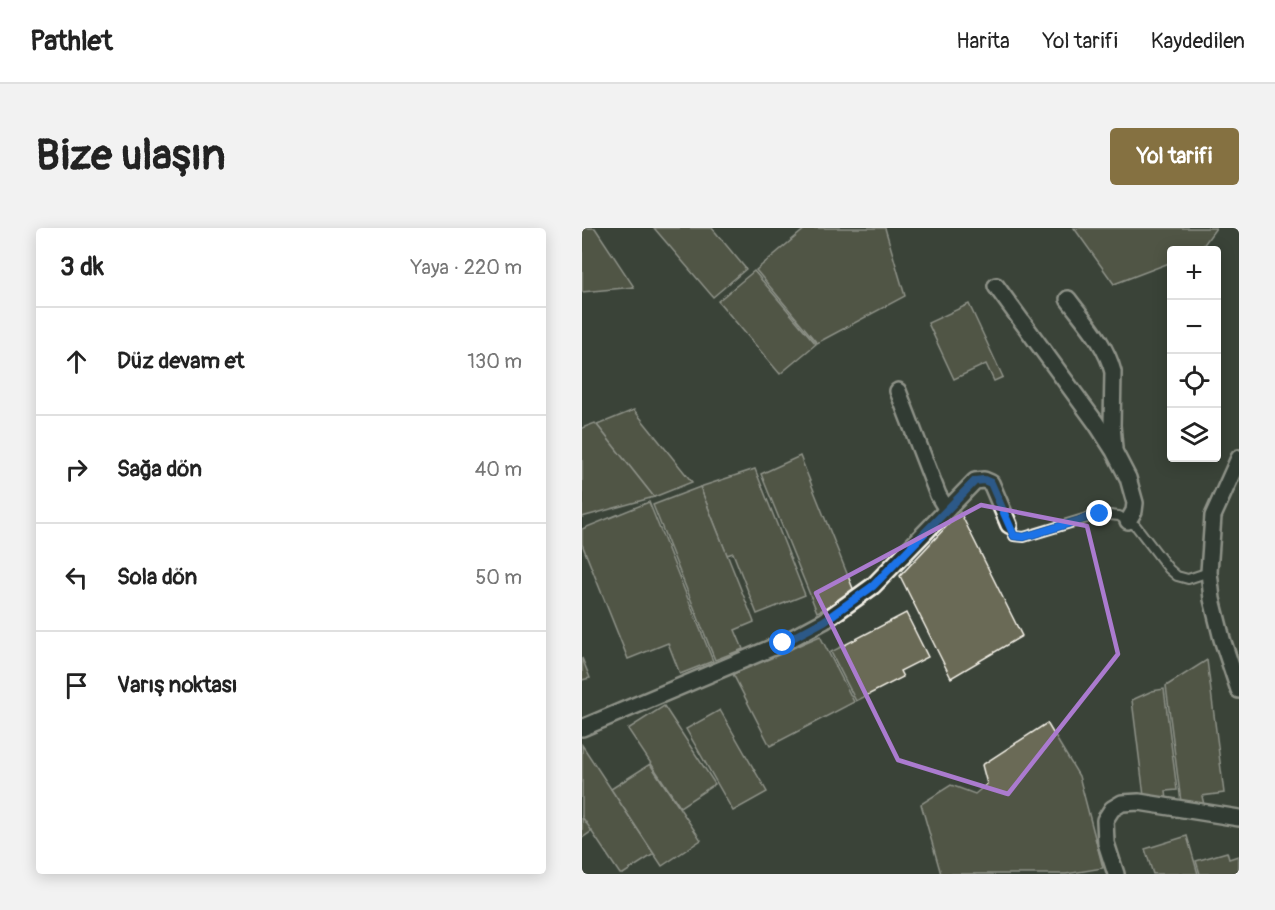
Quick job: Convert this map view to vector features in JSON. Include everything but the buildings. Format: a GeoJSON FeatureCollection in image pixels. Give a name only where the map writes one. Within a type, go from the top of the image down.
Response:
{"type":"FeatureCollection","features":[{"type":"Feature","properties":{"kind":"street"},"geometry":{"type":"LineString","coordinates":[[996,286],[1114,451],[1128,478],[1135,503],[1134,511],[1128,521]]}},
{"type":"Feature","properties":{"kind":"street"},"geometry":{"type":"LineString","coordinates":[[1068,299],[1102,345],[1111,364],[1114,451]]}},
{"type":"Feature","properties":{"kind":"street"},"geometry":{"type":"LineString","coordinates":[[898,391],[938,495],[947,510]]}},
{"type":"Feature","properties":{"kind":"street"},"geometry":{"type":"LineString","coordinates":[[1239,458],[1212,516],[1209,572],[1212,599],[1222,639],[1239,690]]}},
{"type":"Feature","properties":{"kind":"street"},"geometry":{"type":"LineString","coordinates":[[582,728],[783,643],[824,621],[873,586],[975,481],[984,480],[991,483],[1009,525]]}},
{"type":"Feature","properties":{"kind":"street"},"geometry":{"type":"LineString","coordinates":[[1116,874],[1106,843],[1105,820],[1112,809],[1122,803],[1139,802],[1239,818]]}},
{"type":"Feature","properties":{"kind":"lane"},"geometry":{"type":"LineString","coordinates":[[1009,525],[1014,536],[1024,537],[1100,514],[1119,516],[1136,526],[1177,576],[1188,579],[1209,572]]}},
{"type":"Feature","properties":{"kind":"highlighted area"},"geometry":{"type":"Polygon","coordinates":[[[981,505],[1087,526],[1118,654],[1008,794],[898,760],[816,593],[981,505]]]}},
{"type":"Feature","properties":{"kind":"route"},"geometry":{"type":"LineString","coordinates":[[783,643],[824,621],[873,586],[975,481],[984,480],[991,483],[1014,536],[1024,537],[1100,514]]}}]}
